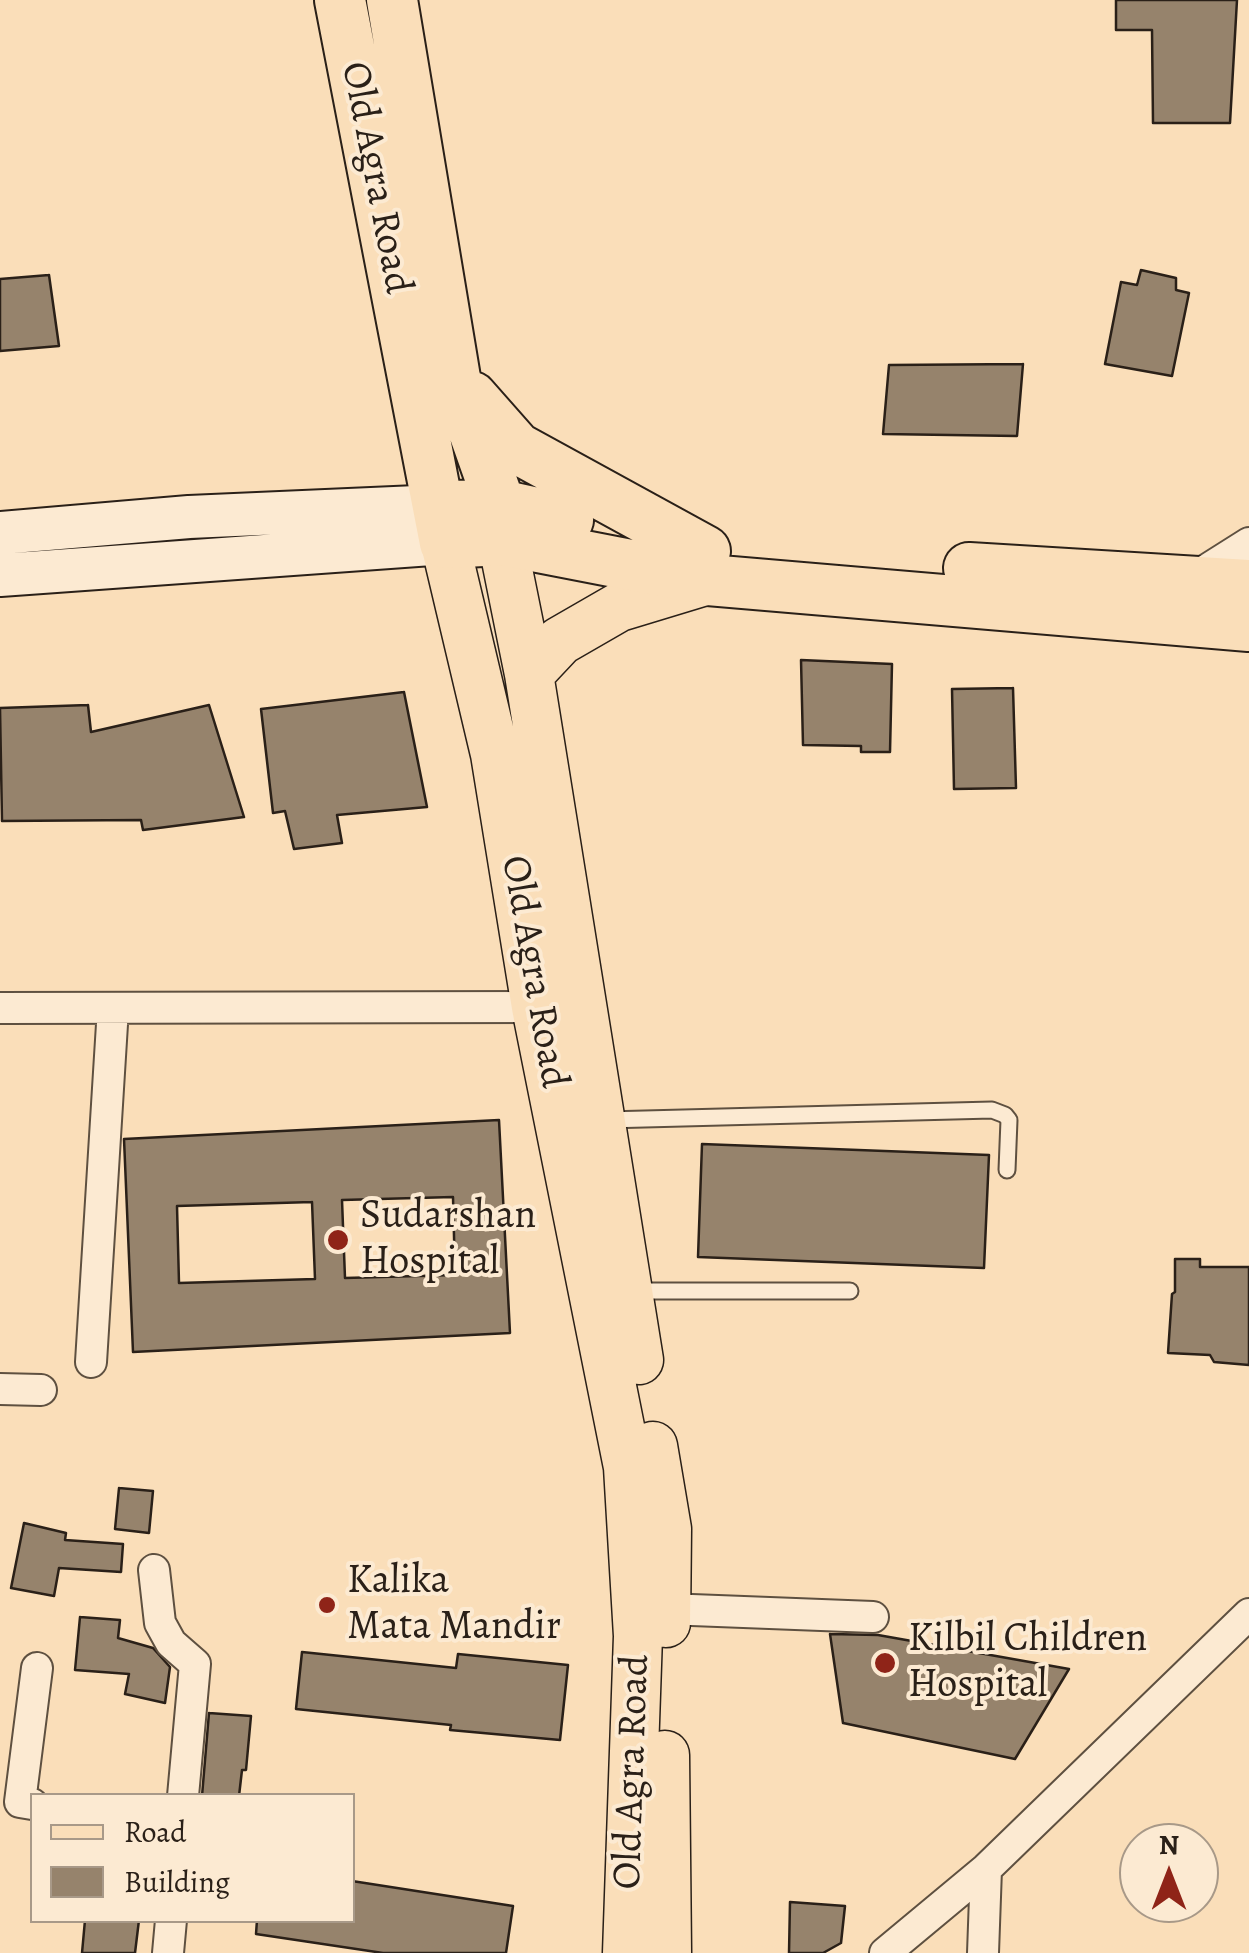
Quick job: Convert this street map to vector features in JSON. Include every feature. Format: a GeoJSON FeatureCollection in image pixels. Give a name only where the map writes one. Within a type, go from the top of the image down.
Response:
{"type":"FeatureCollection","features":[{"type":"Feature","properties":{"kind":"highway","name":"Old Agra Road"},"geometry":{"type":"LineString","coordinates":[[340,0],[443,525]]}},
{"type":"Feature","properties":{"kind":"highway","name":"Old Agra Road"},"geometry":{"type":"LineString","coordinates":[[392,0],[455,378],[501,522]]}},
{"type":"Feature","properties":{"kind":"highway"},"geometry":{"type":"LineString","coordinates":[[455,378],[517,448],[706,566],[1249,585]]}},
{"type":"Feature","properties":{"kind":"highway"},"geometry":{"type":"LineString","coordinates":[[443,525],[501,522],[706,566],[1249,626]]}},
{"type":"Feature","properties":{"kind":"main road"},"geometry":{"type":"LineString","coordinates":[[0,533],[190,517],[443,525]]}},
{"type":"Feature","properties":{"kind":"main road","name":"Old Agra Road"},"geometry":{"type":"LineString","coordinates":[[501,522],[529,674],[580,1123],[628,1467],[638,1636],[626,1953]]}},
{"type":"Feature","properties":{"kind":"main road"},"geometry":{"type":"LineString","coordinates":[[0,575],[443,525]]}},
{"type":"Feature","properties":{"kind":"main road","name":"Old Agra Road"},"geometry":{"type":"LineString","coordinates":[[443,525],[495,754],[536,1007],[580,1123],[628,1291],[667,1529],[667,1953]]}},
{"type":"Feature","properties":{"kind":"main road"},"geometry":{"type":"LineString","coordinates":[[529,674],[560,641],[620,606],[706,566]]}},
{"type":"Feature","properties":{"kind":"street"},"geometry":{"type":"LineString","coordinates":[[1190,581],[1249,543]]}},
{"type":"Feature","properties":{"kind":"street"},"geometry":{"type":"LineString","coordinates":[[0,1008],[536,1007]]}},
{"type":"Feature","properties":{"kind":"street"},"geometry":{"type":"LineString","coordinates":[[91,1362],[113,1008]]}},
{"type":"Feature","properties":{"kind":"street"},"geometry":{"type":"LineString","coordinates":[[0,1389],[41,1390]]}},
{"type":"Feature","properties":{"kind":"street"},"geometry":{"type":"LineString","coordinates":[[154,1570],[160,1622],[171,1643],[195,1664],[183,1793]]}},
{"type":"Feature","properties":{"kind":"street"},"geometry":{"type":"LineString","coordinates":[[666,1609],[874,1617]]}},
{"type":"Feature","properties":{"kind":"street"},"geometry":{"type":"LineString","coordinates":[[884,1953],[986,1869],[1249,1614]]}},
{"type":"Feature","properties":{"kind":"street"},"geometry":{"type":"LineString","coordinates":[[30,1804],[20,1802],[37,1668]]}},
{"type":"Feature","properties":{"kind":"street"},"geometry":{"type":"LineString","coordinates":[[983,1953],[986,1869]]}},
{"type":"Feature","properties":{"kind":"street"},"geometry":{"type":"LineString","coordinates":[[168,1953],[171,1923]]}},
{"type":"Feature","properties":{"kind":"lane"},"geometry":{"type":"LineString","coordinates":[[580,1123],[992,1110],[1008,1120],[1007,1170]]}},
{"type":"Feature","properties":{"kind":"lane"},"geometry":{"type":"LineString","coordinates":[[628,1291],[850,1291]]}},
{"type":"Feature","properties":{"kind":"building"},"geometry":{"type":"Polygon","coordinates":[[[1116,0],[1237,0],[1230,123],[1153,123],[1152,30],[1116,30],[1116,0]]]}},
{"type":"Feature","properties":{"kind":"building"},"geometry":{"type":"Polygon","coordinates":[[[1141,270],[1176,278],[1176,290],[1189,293],[1172,376],[1105,364],[1121,282],[1137,285],[1141,270]]]}},
{"type":"Feature","properties":{"kind":"building"},"geometry":{"type":"Polygon","coordinates":[[[49,275],[59,346],[0,351],[0,279],[49,275]]]}},
{"type":"Feature","properties":{"kind":"building"},"geometry":{"type":"Polygon","coordinates":[[[1023,364],[1017,436],[883,434],[889,365],[1023,364]]]}},
{"type":"Feature","properties":{"kind":"building"},"geometry":{"type":"Polygon","coordinates":[[[801,660],[892,664],[890,752],[861,752],[861,746],[803,745],[801,660]]]}},
{"type":"Feature","properties":{"kind":"building"},"geometry":{"type":"Polygon","coordinates":[[[1013,688],[1016,788],[954,789],[952,689],[1013,688]]]}},
{"type":"Feature","properties":{"kind":"building"},"geometry":{"type":"Polygon","coordinates":[[[404,692],[427,807],[337,815],[342,843],[294,849],[285,811],[273,813],[261,709],[404,692]]]}},
{"type":"Feature","properties":{"kind":"building"},"geometry":{"type":"Polygon","coordinates":[[[88,705],[91,732],[209,705],[244,817],[143,830],[141,820],[2,821],[0,708],[88,705]]]}},
{"type":"Feature","properties":{"kind":"building"},"geometry":{"type":"Polygon","coordinates":[[[499,1120],[510,1333],[133,1352],[124,1139],[499,1120]],[[453,1197],[342,1200],[345,1278],[455,1275],[453,1197]],[[312,1202],[177,1206],[179,1283],[315,1279],[312,1202]]]}},
{"type":"Feature","properties":{"kind":"building"},"geometry":{"type":"Polygon","coordinates":[[[702,1144],[989,1155],[984,1268],[698,1257],[702,1144]]]}},
{"type":"Feature","properties":{"kind":"building"},"geometry":{"type":"Polygon","coordinates":[[[1175,1259],[1200,1259],[1200,1267],[1249,1267],[1249,1365],[1214,1362],[1210,1355],[1168,1353],[1175,1259]]]}},
{"type":"Feature","properties":{"kind":"building"},"geometry":{"type":"Polygon","coordinates":[[[119,1488],[153,1491],[149,1533],[115,1529],[119,1488]]]}},
{"type":"Feature","properties":{"kind":"building"},"geometry":{"type":"Polygon","coordinates":[[[24,1523],[66,1533],[65,1540],[123,1544],[121,1572],[59,1568],[54,1596],[11,1588],[24,1523]]]}},
{"type":"Feature","properties":{"kind":"building"},"geometry":{"type":"Polygon","coordinates":[[[80,1617],[120,1620],[118,1638],[153,1648],[170,1667],[165,1703],[125,1694],[129,1674],[75,1670],[80,1617]]]}},
{"type":"Feature","properties":{"kind":"building"},"geometry":{"type":"Polygon","coordinates":[[[830,1634],[878,1635],[1069,1669],[1015,1759],[843,1723],[830,1634]]]}},
{"type":"Feature","properties":{"kind":"building"},"geometry":{"type":"Polygon","coordinates":[[[302,1652],[456,1668],[458,1654],[568,1665],[560,1740],[296,1709],[302,1652]]]}},
{"type":"Feature","properties":{"kind":"building"},"geometry":{"type":"Polygon","coordinates":[[[209,1713],[251,1716],[246,1770],[242,1770],[239,1793],[202,1793],[209,1713]]]}},
{"type":"Feature","properties":{"kind":"building"},"geometry":{"type":"Polygon","coordinates":[[[355,1881],[513,1906],[506,1953],[383,1953],[256,1934],[257,1923],[355,1923],[355,1881]]]}},
{"type":"Feature","properties":{"kind":"building"},"geometry":{"type":"Polygon","coordinates":[[[790,1902],[845,1906],[841,1943],[823,1953],[789,1953],[790,1902]]]}},
{"type":"Feature","properties":{"kind":"building"},"geometry":{"type":"Polygon","coordinates":[[[85,1923],[139,1923],[135,1953],[82,1953],[85,1923]]]}},
{"type":"Feature","properties":{"kind":"place","name":"Sudarshan Hospital"},"geometry":{"type":"Point","coordinates":[338,1240]}},
{"type":"Feature","properties":{"kind":"place","name":"Kalika Mata Mandir"},"geometry":{"type":"Point","coordinates":[327,1605]}},
{"type":"Feature","properties":{"kind":"place","name":"Kilbil Children Hospital"},"geometry":{"type":"Point","coordinates":[885,1663]}}]}
